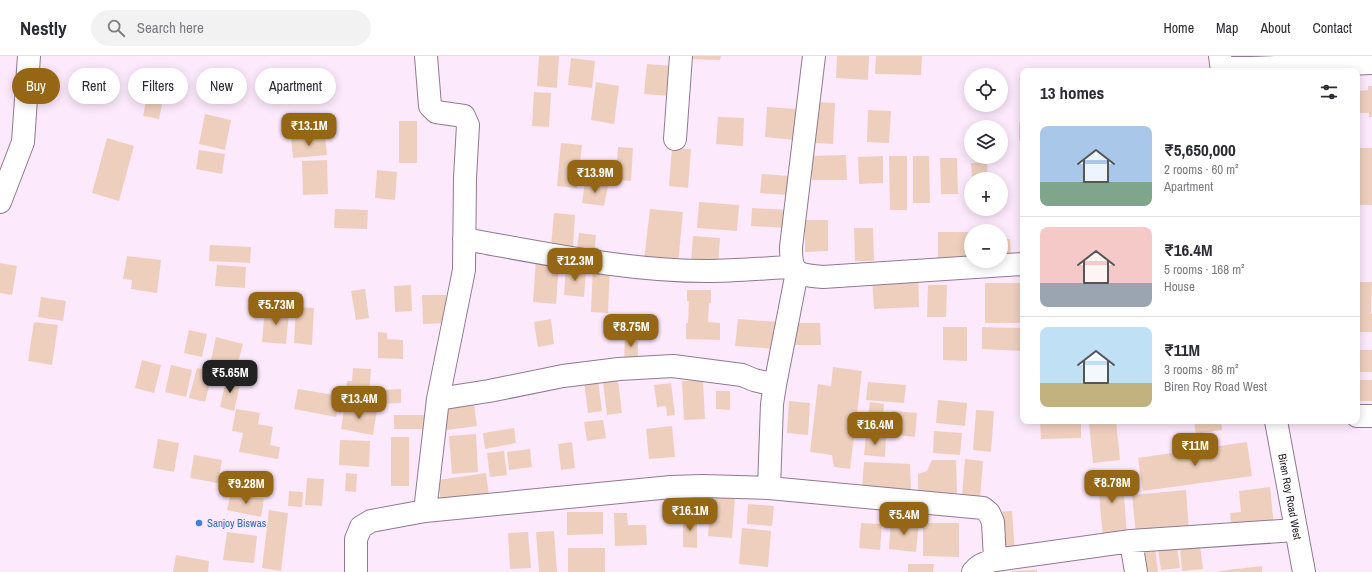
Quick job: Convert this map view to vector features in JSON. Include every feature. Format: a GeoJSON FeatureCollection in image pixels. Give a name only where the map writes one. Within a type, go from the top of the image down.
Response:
{"type":"FeatureCollection","features":[{"type":"Feature","properties":{"kind":"street"},"geometry":{"type":"LineString","coordinates":[[0,202],[23,142],[29,56]]}},
{"type":"Feature","properties":{"kind":"street"},"geometry":{"type":"LineString","coordinates":[[426,56],[430,106],[436,112],[464,116],[468,125],[464,270],[438,399],[426,510]]}},
{"type":"Feature","properties":{"kind":"street"},"geometry":{"type":"LineString","coordinates":[[676,139],[681,56]]}},
{"type":"Feature","properties":{"kind":"street"},"geometry":{"type":"LineString","coordinates":[[769,488],[772,404],[795,270],[791,260],[791,247],[814,56]]}},
{"type":"Feature","properties":{"kind":"street"},"geometry":{"type":"LineString","coordinates":[[1221,65],[1252,68],[1372,63]]}},
{"type":"Feature","properties":{"kind":"street"},"geometry":{"type":"LineString","coordinates":[[464,239],[639,267],[708,271],[795,270],[808,276],[822,277],[1020,264]]}},
{"type":"Feature","properties":{"kind":"street"},"geometry":{"type":"LineString","coordinates":[[438,399],[489,391],[564,376],[619,369],[673,366],[742,375],[754,380],[775,385]]}},
{"type":"Feature","properties":{"kind":"street"},"geometry":{"type":"LineString","coordinates":[[1360,416],[1372,416]]}},
{"type":"Feature","properties":{"kind":"street","name":"Biren Roy Road West"},"geometry":{"type":"LineString","coordinates":[[1277,424],[1304,572]]}},
{"type":"Feature","properties":{"kind":"street"},"geometry":{"type":"LineString","coordinates":[[356,572],[356,539],[361,527],[371,521],[426,510],[671,487],[702,486],[769,488],[983,508],[989,513],[993,522],[995,560]]}},
{"type":"Feature","properties":{"kind":"street"},"geometry":{"type":"LineString","coordinates":[[973,572],[984,563],[995,560],[1131,541],[1296,530]]}},
{"type":"Feature","properties":{"kind":"street"},"geometry":{"type":"LineString","coordinates":[[1131,541],[1136,572]]}},
{"type":"Feature","properties":{"kind":"building"},"geometry":{"type":"Polygon","coordinates":[[[539,56],[559,56],[557,88],[537,86],[539,56]]]}},
{"type":"Feature","properties":{"kind":"building"},"geometry":{"type":"Polygon","coordinates":[[[687,56],[721,56],[720,60],[687,59],[687,56]]]}},
{"type":"Feature","properties":{"kind":"building"},"geometry":{"type":"Polygon","coordinates":[[[837,56],[869,56],[868,80],[836,78],[837,56]]]}},
{"type":"Feature","properties":{"kind":"building"},"geometry":{"type":"Polygon","coordinates":[[[876,56],[922,56],[921,75],[875,74],[876,56]]]}},
{"type":"Feature","properties":{"kind":"building"},"geometry":{"type":"Polygon","coordinates":[[[571,58],[595,61],[592,88],[568,85],[571,58]]]}},
{"type":"Feature","properties":{"kind":"building"},"geometry":{"type":"Polygon","coordinates":[[[647,64],[673,66],[671,96],[644,94],[647,64]]]}},
{"type":"Feature","properties":{"kind":"building"},"geometry":{"type":"Polygon","coordinates":[[[596,82],[619,86],[614,124],[591,120],[596,82]]]}},
{"type":"Feature","properties":{"kind":"building"},"geometry":{"type":"Polygon","coordinates":[[[1368,86],[1372,86],[1372,117],[1369,117],[1369,113],[1360,113],[1360,91],[1368,90],[1368,86]]]}},
{"type":"Feature","properties":{"kind":"building"},"geometry":{"type":"Polygon","coordinates":[[[534,92],[551,93],[549,127],[532,126],[534,92]]]}},
{"type":"Feature","properties":{"kind":"building"},"geometry":{"type":"Polygon","coordinates":[[[817,102],[835,103],[833,144],[815,143],[817,102]]]}},
{"type":"Feature","properties":{"kind":"building"},"geometry":{"type":"Polygon","coordinates":[[[145,104],[162,104],[159,119],[143,116],[145,104]]]}},
{"type":"Feature","properties":{"kind":"building"},"geometry":{"type":"Polygon","coordinates":[[[767,107],[797,109],[795,140],[765,137],[767,107]]]}},
{"type":"Feature","properties":{"kind":"building"},"geometry":{"type":"Polygon","coordinates":[[[868,110],[891,111],[889,143],[867,142],[868,110]]]}},
{"type":"Feature","properties":{"kind":"building"},"geometry":{"type":"Polygon","coordinates":[[[205,114],[231,120],[225,150],[199,144],[205,114]]]}},
{"type":"Feature","properties":{"kind":"building"},"geometry":{"type":"Polygon","coordinates":[[[718,117],[744,118],[743,146],[716,144],[718,117]]]}},
{"type":"Feature","properties":{"kind":"building"},"geometry":{"type":"Polygon","coordinates":[[[399,121],[417,121],[417,163],[399,163],[399,121]]]}},
{"type":"Feature","properties":{"kind":"building"},"geometry":{"type":"Polygon","coordinates":[[[1019,122],[1020,122],[1020,141],[1019,122]]]}},
{"type":"Feature","properties":{"kind":"building"},"geometry":{"type":"Polygon","coordinates":[[[325,136],[327,155],[293,158],[291,138],[325,136]]]}},
{"type":"Feature","properties":{"kind":"building"},"geometry":{"type":"Polygon","coordinates":[[[107,138],[134,146],[119,201],[92,193],[107,138]]]}},
{"type":"Feature","properties":{"kind":"building"},"geometry":{"type":"Polygon","coordinates":[[[561,143],[582,145],[577,188],[557,186],[561,143]]]}},
{"type":"Feature","properties":{"kind":"building"},"geometry":{"type":"Polygon","coordinates":[[[618,147],[633,148],[631,181],[616,180],[618,147]]]}},
{"type":"Feature","properties":{"kind":"building"},"geometry":{"type":"Polygon","coordinates":[[[672,148],[691,149],[688,188],[669,186],[672,148]]]}},
{"type":"Feature","properties":{"kind":"building"},"geometry":{"type":"Polygon","coordinates":[[[1360,148],[1372,148],[1372,205],[1360,205],[1360,148]]]}},
{"type":"Feature","properties":{"kind":"building"},"geometry":{"type":"Polygon","coordinates":[[[199,150],[225,154],[222,174],[196,169],[199,150]]]}},
{"type":"Feature","properties":{"kind":"building"},"geometry":{"type":"Polygon","coordinates":[[[846,155],[847,180],[812,180],[808,156],[846,155]]]}},
{"type":"Feature","properties":{"kind":"building"},"geometry":{"type":"Polygon","coordinates":[[[883,156],[883,183],[859,184],[858,157],[883,156]]]}},
{"type":"Feature","properties":{"kind":"building"},"geometry":{"type":"Polygon","coordinates":[[[889,156],[907,156],[907,210],[890,210],[889,156]]]}},
{"type":"Feature","properties":{"kind":"building"},"geometry":{"type":"Polygon","coordinates":[[[913,156],[929,156],[930,203],[913,203],[913,156]]]}},
{"type":"Feature","properties":{"kind":"building"},"geometry":{"type":"Polygon","coordinates":[[[940,158],[957,158],[958,194],[941,194],[940,158]]]}},
{"type":"Feature","properties":{"kind":"building"},"geometry":{"type":"Polygon","coordinates":[[[327,160],[328,194],[303,195],[302,161],[327,160]]]}},
{"type":"Feature","properties":{"kind":"building"},"geometry":{"type":"Polygon","coordinates":[[[971,164],[987,164],[988,172],[972,172],[971,164]]]}},
{"type":"Feature","properties":{"kind":"building"},"geometry":{"type":"Polygon","coordinates":[[[377,170],[397,172],[395,200],[375,198],[377,170]]]}},
{"type":"Feature","properties":{"kind":"building"},"geometry":{"type":"Polygon","coordinates":[[[762,174],[790,176],[789,195],[760,193],[762,174]]]}},
{"type":"Feature","properties":{"kind":"building"},"geometry":{"type":"Polygon","coordinates":[[[585,182],[608,186],[604,206],[582,203],[585,182]]]}},
{"type":"Feature","properties":{"kind":"building"},"geometry":{"type":"Polygon","coordinates":[[[699,202],[739,205],[737,231],[697,228],[699,202]]]}},
{"type":"Feature","properties":{"kind":"building"},"geometry":{"type":"Polygon","coordinates":[[[752,208],[789,210],[787,228],[751,226],[752,208]]]}},
{"type":"Feature","properties":{"kind":"building"},"geometry":{"type":"Polygon","coordinates":[[[335,209],[368,210],[367,229],[334,228],[335,209]]]}},
{"type":"Feature","properties":{"kind":"building"},"geometry":{"type":"Polygon","coordinates":[[[650,209],[683,212],[678,264],[644,260],[650,209]]]}},
{"type":"Feature","properties":{"kind":"building"},"geometry":{"type":"Polygon","coordinates":[[[554,213],[575,215],[573,249],[551,247],[554,213]]]}},
{"type":"Feature","properties":{"kind":"building"},"geometry":{"type":"Polygon","coordinates":[[[805,220],[828,220],[828,251],[805,252],[805,220]]]}},
{"type":"Feature","properties":{"kind":"building"},"geometry":{"type":"Polygon","coordinates":[[[854,228],[873,228],[874,261],[855,261],[854,228]]]}},
{"type":"Feature","properties":{"kind":"building"},"geometry":{"type":"Polygon","coordinates":[[[938,232],[964,232],[964,259],[938,260],[938,232]]]}},
{"type":"Feature","properties":{"kind":"building"},"geometry":{"type":"Polygon","coordinates":[[[579,233],[596,235],[594,257],[576,255],[579,233]]]}},
{"type":"Feature","properties":{"kind":"building"},"geometry":{"type":"Polygon","coordinates":[[[693,236],[720,238],[718,265],[691,263],[693,236]]]}},
{"type":"Feature","properties":{"kind":"building"},"geometry":{"type":"Polygon","coordinates":[[[1008,239],[1010,239],[1011,259],[1008,259],[1008,239]]]}},
{"type":"Feature","properties":{"kind":"building"},"geometry":{"type":"Polygon","coordinates":[[[210,245],[251,247],[250,263],[209,261],[210,245]]]}},
{"type":"Feature","properties":{"kind":"building"},"geometry":{"type":"Polygon","coordinates":[[[127,256],[161,260],[157,293],[131,289],[132,280],[123,279],[127,256]]]}},
{"type":"Feature","properties":{"kind":"building"},"geometry":{"type":"Polygon","coordinates":[[[536,259],[559,261],[556,304],[533,302],[536,259]]]}},
{"type":"Feature","properties":{"kind":"building"},"geometry":{"type":"Polygon","coordinates":[[[0,263],[17,266],[12,295],[0,293],[0,263]]]}},
{"type":"Feature","properties":{"kind":"building"},"geometry":{"type":"Polygon","coordinates":[[[593,264],[610,266],[608,313],[591,312],[593,264]]]}},
{"type":"Feature","properties":{"kind":"building"},"geometry":{"type":"Polygon","coordinates":[[[217,265],[246,267],[245,288],[215,286],[217,265]]]}},
{"type":"Feature","properties":{"kind":"building"},"geometry":{"type":"Polygon","coordinates":[[[566,266],[586,268],[584,297],[564,295],[566,266]]]}},
{"type":"Feature","properties":{"kind":"building"},"geometry":{"type":"Polygon","coordinates":[[[918,275],[919,307],[874,309],[872,277],[918,275]]]}},
{"type":"Feature","properties":{"kind":"building"},"geometry":{"type":"Polygon","coordinates":[[[1360,282],[1372,282],[1372,332],[1360,332],[1360,282]]]}},
{"type":"Feature","properties":{"kind":"building"},"geometry":{"type":"Polygon","coordinates":[[[985,283],[1020,283],[1020,323],[985,323],[985,283]]]}},
{"type":"Feature","properties":{"kind":"building"},"geometry":{"type":"Polygon","coordinates":[[[411,285],[412,311],[395,312],[394,286],[411,285]]]}},
{"type":"Feature","properties":{"kind":"building"},"geometry":{"type":"Polygon","coordinates":[[[928,285],[947,285],[946,317],[927,317],[928,285]]]}},
{"type":"Feature","properties":{"kind":"building"},"geometry":{"type":"Polygon","coordinates":[[[365,289],[369,318],[356,320],[351,291],[365,289]]]}},
{"type":"Feature","properties":{"kind":"building"},"geometry":{"type":"Polygon","coordinates":[[[687,290],[711,290],[711,303],[709,303],[708,322],[720,323],[720,340],[686,339],[686,323],[688,323],[689,301],[687,301],[687,290]]]}},
{"type":"Feature","properties":{"kind":"building"},"geometry":{"type":"Polygon","coordinates":[[[422,295],[446,295],[446,323],[423,324],[422,295]]]}},
{"type":"Feature","properties":{"kind":"building"},"geometry":{"type":"Polygon","coordinates":[[[41,297],[66,301],[63,321],[38,317],[41,297]]]}},
{"type":"Feature","properties":{"kind":"building"},"geometry":{"type":"Polygon","coordinates":[[[296,307],[314,308],[312,345],[294,343],[296,307]]]}},
{"type":"Feature","properties":{"kind":"building"},"geometry":{"type":"Polygon","coordinates":[[[265,309],[289,311],[286,344],[262,342],[265,309]]]}},
{"type":"Feature","properties":{"kind":"building"},"geometry":{"type":"Polygon","coordinates":[[[551,319],[554,344],[538,347],[534,322],[551,319]]]}},
{"type":"Feature","properties":{"kind":"building"},"geometry":{"type":"Polygon","coordinates":[[[738,319],[778,322],[776,349],[735,346],[738,319]]]}},
{"type":"Feature","properties":{"kind":"building"},"geometry":{"type":"Polygon","coordinates":[[[34,322],[58,325],[52,365],[28,361],[34,322]]]}},
{"type":"Feature","properties":{"kind":"building"},"geometry":{"type":"Polygon","coordinates":[[[794,323],[820,323],[821,345],[794,345],[794,323]]]}},
{"type":"Feature","properties":{"kind":"building"},"geometry":{"type":"Polygon","coordinates":[[[943,327],[967,327],[967,361],[943,360],[943,327]]]}},
{"type":"Feature","properties":{"kind":"building"},"geometry":{"type":"Polygon","coordinates":[[[982,327],[1020,328],[1020,351],[982,349],[982,327]]]}},
{"type":"Feature","properties":{"kind":"building"},"geometry":{"type":"Polygon","coordinates":[[[625,328],[638,328],[638,368],[624,367],[625,328]]]}},
{"type":"Feature","properties":{"kind":"building"},"geometry":{"type":"Polygon","coordinates":[[[189,330],[207,334],[202,357],[184,353],[189,330]]]}},
{"type":"Feature","properties":{"kind":"building"},"geometry":{"type":"Polygon","coordinates":[[[378,332],[387,333],[387,339],[403,340],[403,359],[378,358],[378,332]]]}},
{"type":"Feature","properties":{"kind":"building"},"geometry":{"type":"Polygon","coordinates":[[[216,337],[243,344],[237,367],[211,360],[216,337]]]}},
{"type":"Feature","properties":{"kind":"building"},"geometry":{"type":"Polygon","coordinates":[[[1360,350],[1372,350],[1372,372],[1360,372],[1360,350]]]}},
{"type":"Feature","properties":{"kind":"building"},"geometry":{"type":"Polygon","coordinates":[[[142,360],[161,365],[154,393],[135,388],[142,360]]]}},
{"type":"Feature","properties":{"kind":"building"},"geometry":{"type":"Polygon","coordinates":[[[171,365],[192,370],[186,397],[165,392],[171,365]]]}},
{"type":"Feature","properties":{"kind":"building"},"geometry":{"type":"Polygon","coordinates":[[[833,367],[862,371],[850,469],[834,467],[832,455],[810,452],[818,384],[831,386],[833,367]]]}},
{"type":"Feature","properties":{"kind":"building"},"geometry":{"type":"Polygon","coordinates":[[[197,368],[213,372],[205,402],[189,398],[197,368]]]}},
{"type":"Feature","properties":{"kind":"building"},"geometry":{"type":"Polygon","coordinates":[[[353,368],[371,369],[369,396],[346,394],[347,381],[352,381],[353,368]]]}},
{"type":"Feature","properties":{"kind":"building"},"geometry":{"type":"Polygon","coordinates":[[[227,376],[241,380],[234,411],[220,407],[227,376]]]}},
{"type":"Feature","properties":{"kind":"building"},"geometry":{"type":"Polygon","coordinates":[[[598,380],[602,411],[588,413],[584,382],[598,380]]]}},
{"type":"Feature","properties":{"kind":"building"},"geometry":{"type":"Polygon","coordinates":[[[618,380],[622,413],[607,415],[603,382],[618,380]]]}},
{"type":"Feature","properties":{"kind":"building"},"geometry":{"type":"Polygon","coordinates":[[[703,380],[705,419],[684,420],[682,381],[703,380]]]}},
{"type":"Feature","properties":{"kind":"building"},"geometry":{"type":"Polygon","coordinates":[[[1360,380],[1372,380],[1372,401],[1360,401],[1360,380]]]}},
{"type":"Feature","properties":{"kind":"building"},"geometry":{"type":"Polygon","coordinates":[[[868,382],[906,385],[904,403],[866,400],[868,382]]]}},
{"type":"Feature","properties":{"kind":"building"},"geometry":{"type":"Polygon","coordinates":[[[671,383],[675,415],[667,416],[666,406],[657,407],[654,385],[671,383]]]}},
{"type":"Feature","properties":{"kind":"building"},"geometry":{"type":"Polygon","coordinates":[[[298,389],[340,396],[336,417],[294,409],[298,389]]]}},
{"type":"Feature","properties":{"kind":"building"},"geometry":{"type":"Polygon","coordinates":[[[401,389],[401,403],[380,404],[380,390],[401,389]]]}},
{"type":"Feature","properties":{"kind":"building"},"geometry":{"type":"Polygon","coordinates":[[[716,391],[730,391],[730,410],[716,409],[716,391]]]}},
{"type":"Feature","properties":{"kind":"building"},"geometry":{"type":"Polygon","coordinates":[[[938,400],[967,403],[965,426],[936,423],[938,400]]]}},
{"type":"Feature","properties":{"kind":"building"},"geometry":{"type":"Polygon","coordinates":[[[789,401],[810,403],[808,435],[787,433],[789,401]]]}},
{"type":"Feature","properties":{"kind":"building"},"geometry":{"type":"Polygon","coordinates":[[[870,402],[884,404],[882,426],[867,425],[870,402]]]}},
{"type":"Feature","properties":{"kind":"building"},"geometry":{"type":"Polygon","coordinates":[[[345,404],[377,410],[373,435],[341,429],[345,404]]]}},
{"type":"Feature","properties":{"kind":"building"},"geometry":{"type":"Polygon","coordinates":[[[474,404],[477,426],[440,431],[438,409],[474,404]]]}},
{"type":"Feature","properties":{"kind":"building"},"geometry":{"type":"Polygon","coordinates":[[[236,409],[260,413],[258,424],[273,427],[270,445],[280,447],[278,459],[239,452],[243,433],[232,431],[236,409]]]}},
{"type":"Feature","properties":{"kind":"building"},"geometry":{"type":"Polygon","coordinates":[[[976,410],[994,411],[991,452],[973,450],[976,410]]]}},
{"type":"Feature","properties":{"kind":"building"},"geometry":{"type":"Polygon","coordinates":[[[892,411],[917,413],[915,437],[890,434],[892,411]]]}},
{"type":"Feature","properties":{"kind":"building"},"geometry":{"type":"Polygon","coordinates":[[[394,415],[427,415],[427,429],[394,429],[394,415]]]}},
{"type":"Feature","properties":{"kind":"building"},"geometry":{"type":"Polygon","coordinates":[[[603,420],[606,438],[587,441],[584,422],[603,420]]]}},
{"type":"Feature","properties":{"kind":"building"},"geometry":{"type":"Polygon","coordinates":[[[1040,424],[1081,424],[1081,438],[1041,439],[1040,424]]]}},
{"type":"Feature","properties":{"kind":"building"},"geometry":{"type":"Polygon","coordinates":[[[1089,424],[1116,424],[1120,460],[1093,463],[1089,424]]]}},
{"type":"Feature","properties":{"kind":"building"},"geometry":{"type":"Polygon","coordinates":[[[1194,424],[1221,424],[1222,430],[1196,434],[1194,424]]]}},
{"type":"Feature","properties":{"kind":"building"},"geometry":{"type":"Polygon","coordinates":[[[672,426],[675,457],[649,459],[646,429],[672,426]]]}},
{"type":"Feature","properties":{"kind":"building"},"geometry":{"type":"Polygon","coordinates":[[[514,428],[516,443],[485,449],[483,433],[514,428]]]}},
{"type":"Feature","properties":{"kind":"building"},"geometry":{"type":"Polygon","coordinates":[[[934,431],[962,433],[960,455],[933,453],[934,431]]]}},
{"type":"Feature","properties":{"kind":"building"},"geometry":{"type":"Polygon","coordinates":[[[476,434],[478,472],[452,474],[449,436],[476,434]]]}},
{"type":"Feature","properties":{"kind":"building"},"geometry":{"type":"Polygon","coordinates":[[[866,435],[886,437],[885,457],[864,455],[866,435]]]}},
{"type":"Feature","properties":{"kind":"building"},"geometry":{"type":"Polygon","coordinates":[[[391,437],[409,437],[409,486],[391,486],[391,437]]]}},
{"type":"Feature","properties":{"kind":"building"},"geometry":{"type":"Polygon","coordinates":[[[158,439],[179,443],[174,472],[153,468],[158,439]]]}},
{"type":"Feature","properties":{"kind":"building"},"geometry":{"type":"Polygon","coordinates":[[[340,440],[370,441],[369,467],[339,465],[340,440]]]}},
{"type":"Feature","properties":{"kind":"building"},"geometry":{"type":"Polygon","coordinates":[[[572,442],[575,468],[561,470],[558,444],[572,442]]]}},
{"type":"Feature","properties":{"kind":"building"},"geometry":{"type":"Polygon","coordinates":[[[1247,442],[1252,476],[1143,491],[1138,458],[1247,442]]]}},
{"type":"Feature","properties":{"kind":"building"},"geometry":{"type":"Polygon","coordinates":[[[530,449],[532,467],[509,470],[507,452],[530,449]]]}},
{"type":"Feature","properties":{"kind":"building"},"geometry":{"type":"Polygon","coordinates":[[[504,451],[507,475],[490,477],[487,453],[504,451]]]}},
{"type":"Feature","properties":{"kind":"building"},"geometry":{"type":"Polygon","coordinates":[[[194,455],[222,460],[218,483],[190,478],[194,455]]]}},
{"type":"Feature","properties":{"kind":"building"},"geometry":{"type":"Polygon","coordinates":[[[965,459],[983,461],[980,499],[962,497],[965,459]]]}},
{"type":"Feature","properties":{"kind":"building"},"geometry":{"type":"Polygon","coordinates":[[[932,460],[956,460],[957,493],[918,493],[918,474],[927,471],[932,460]]]}},
{"type":"Feature","properties":{"kind":"building"},"geometry":{"type":"Polygon","coordinates":[[[864,462],[910,464],[911,489],[862,488],[864,462]]]}},
{"type":"Feature","properties":{"kind":"building"},"geometry":{"type":"Polygon","coordinates":[[[1122,470],[1127,536],[1103,538],[1097,472],[1122,470]]]}},
{"type":"Feature","properties":{"kind":"building"},"geometry":{"type":"Polygon","coordinates":[[[346,473],[357,474],[356,492],[345,491],[346,473]]]}},
{"type":"Feature","properties":{"kind":"building"},"geometry":{"type":"Polygon","coordinates":[[[486,473],[489,496],[441,502],[438,480],[486,473]]]}},
{"type":"Feature","properties":{"kind":"building"},"geometry":{"type":"Polygon","coordinates":[[[307,478],[324,479],[322,506],[305,505],[307,478]]]}},
{"type":"Feature","properties":{"kind":"building"},"geometry":{"type":"Polygon","coordinates":[[[1270,487],[1274,526],[1232,531],[1230,513],[1241,512],[1239,491],[1270,487]]]}},
{"type":"Feature","properties":{"kind":"building"},"geometry":{"type":"Polygon","coordinates":[[[1186,490],[1189,530],[1136,535],[1132,495],[1186,490]]]}},
{"type":"Feature","properties":{"kind":"building"},"geometry":{"type":"Polygon","coordinates":[[[289,491],[303,492],[302,507],[288,506],[289,491]]]}},
{"type":"Feature","properties":{"kind":"building"},"geometry":{"type":"Polygon","coordinates":[[[231,493],[264,499],[261,517],[227,510],[231,493]]]}},
{"type":"Feature","properties":{"kind":"building"},"geometry":{"type":"Polygon","coordinates":[[[668,495],[681,496],[680,522],[668,521],[668,495]]]}},
{"type":"Feature","properties":{"kind":"building"},"geometry":{"type":"Polygon","coordinates":[[[711,495],[735,497],[732,538],[708,536],[711,495]]]}},
{"type":"Feature","properties":{"kind":"building"},"geometry":{"type":"Polygon","coordinates":[[[748,504],[774,506],[772,526],[747,524],[748,504]]]}},
{"type":"Feature","properties":{"kind":"building"},"geometry":{"type":"Polygon","coordinates":[[[269,510],[288,513],[281,571],[262,568],[269,510]]]}},
{"type":"Feature","properties":{"kind":"building"},"geometry":{"type":"Polygon","coordinates":[[[1012,511],[1015,552],[999,553],[996,512],[1012,511]]]}},
{"type":"Feature","properties":{"kind":"building"},"geometry":{"type":"Polygon","coordinates":[[[567,512],[603,512],[603,534],[567,535],[567,512]]]}},
{"type":"Feature","properties":{"kind":"building"},"geometry":{"type":"Polygon","coordinates":[[[614,513],[627,513],[628,525],[646,525],[647,545],[615,546],[614,513]]]}},
{"type":"Feature","properties":{"kind":"building"},"geometry":{"type":"Polygon","coordinates":[[[683,517],[697,518],[697,548],[683,547],[683,517]]]}},
{"type":"Feature","properties":{"kind":"building"},"geometry":{"type":"Polygon","coordinates":[[[891,520],[919,522],[916,552],[889,549],[891,520]]]}},
{"type":"Feature","properties":{"kind":"building"},"geometry":{"type":"Polygon","coordinates":[[[861,523],[882,524],[880,550],[859,548],[861,523]]]}},
{"type":"Feature","properties":{"kind":"building"},"geometry":{"type":"Polygon","coordinates":[[[923,523],[959,523],[959,557],[923,556],[923,523]]]}},
{"type":"Feature","properties":{"kind":"building"},"geometry":{"type":"Polygon","coordinates":[[[742,528],[771,531],[768,567],[739,564],[742,528]]]}},
{"type":"Feature","properties":{"kind":"building"},"geometry":{"type":"Polygon","coordinates":[[[554,531],[557,572],[539,572],[536,532],[554,531]]]}},
{"type":"Feature","properties":{"kind":"building"},"geometry":{"type":"Polygon","coordinates":[[[227,532],[257,536],[254,563],[223,560],[227,532]]]}},
{"type":"Feature","properties":{"kind":"building"},"geometry":{"type":"Polygon","coordinates":[[[528,532],[531,568],[510,569],[508,533],[528,532]]]}},
{"type":"Feature","properties":{"kind":"building"},"geometry":{"type":"Polygon","coordinates":[[[1200,545],[1203,569],[1182,571],[1180,548],[1200,545]]]}},
{"type":"Feature","properties":{"kind":"building"},"geometry":{"type":"Polygon","coordinates":[[[1177,547],[1180,568],[1161,570],[1158,549],[1177,547]]]}},
{"type":"Feature","properties":{"kind":"building"},"geometry":{"type":"Polygon","coordinates":[[[568,548],[605,548],[605,572],[568,572],[568,548]]]}},
{"type":"Feature","properties":{"kind":"building"},"geometry":{"type":"Polygon","coordinates":[[[1155,548],[1158,572],[1138,572],[1136,550],[1155,548]]]}},
{"type":"Feature","properties":{"kind":"building"},"geometry":{"type":"Polygon","coordinates":[[[176,555],[209,561],[208,572],[173,572],[176,555]]]}},
{"type":"Feature","properties":{"kind":"building"},"geometry":{"type":"Polygon","coordinates":[[[908,564],[934,564],[933,572],[908,572],[908,564]]]}},
{"type":"Feature","properties":{"kind":"building"},"geometry":{"type":"Polygon","coordinates":[[[1262,566],[1262,572],[1219,571],[1262,566]]]}},
{"type":"Feature","properties":{"kind":"building"},"geometry":{"type":"Polygon","coordinates":[[[1037,570],[1037,572],[1012,572],[1012,571],[1037,570]]]}},
{"type":"Feature","properties":{"kind":"place","name":"Sanjoy Biswas"},"geometry":{"type":"Point","coordinates":[199,523]}}]}
